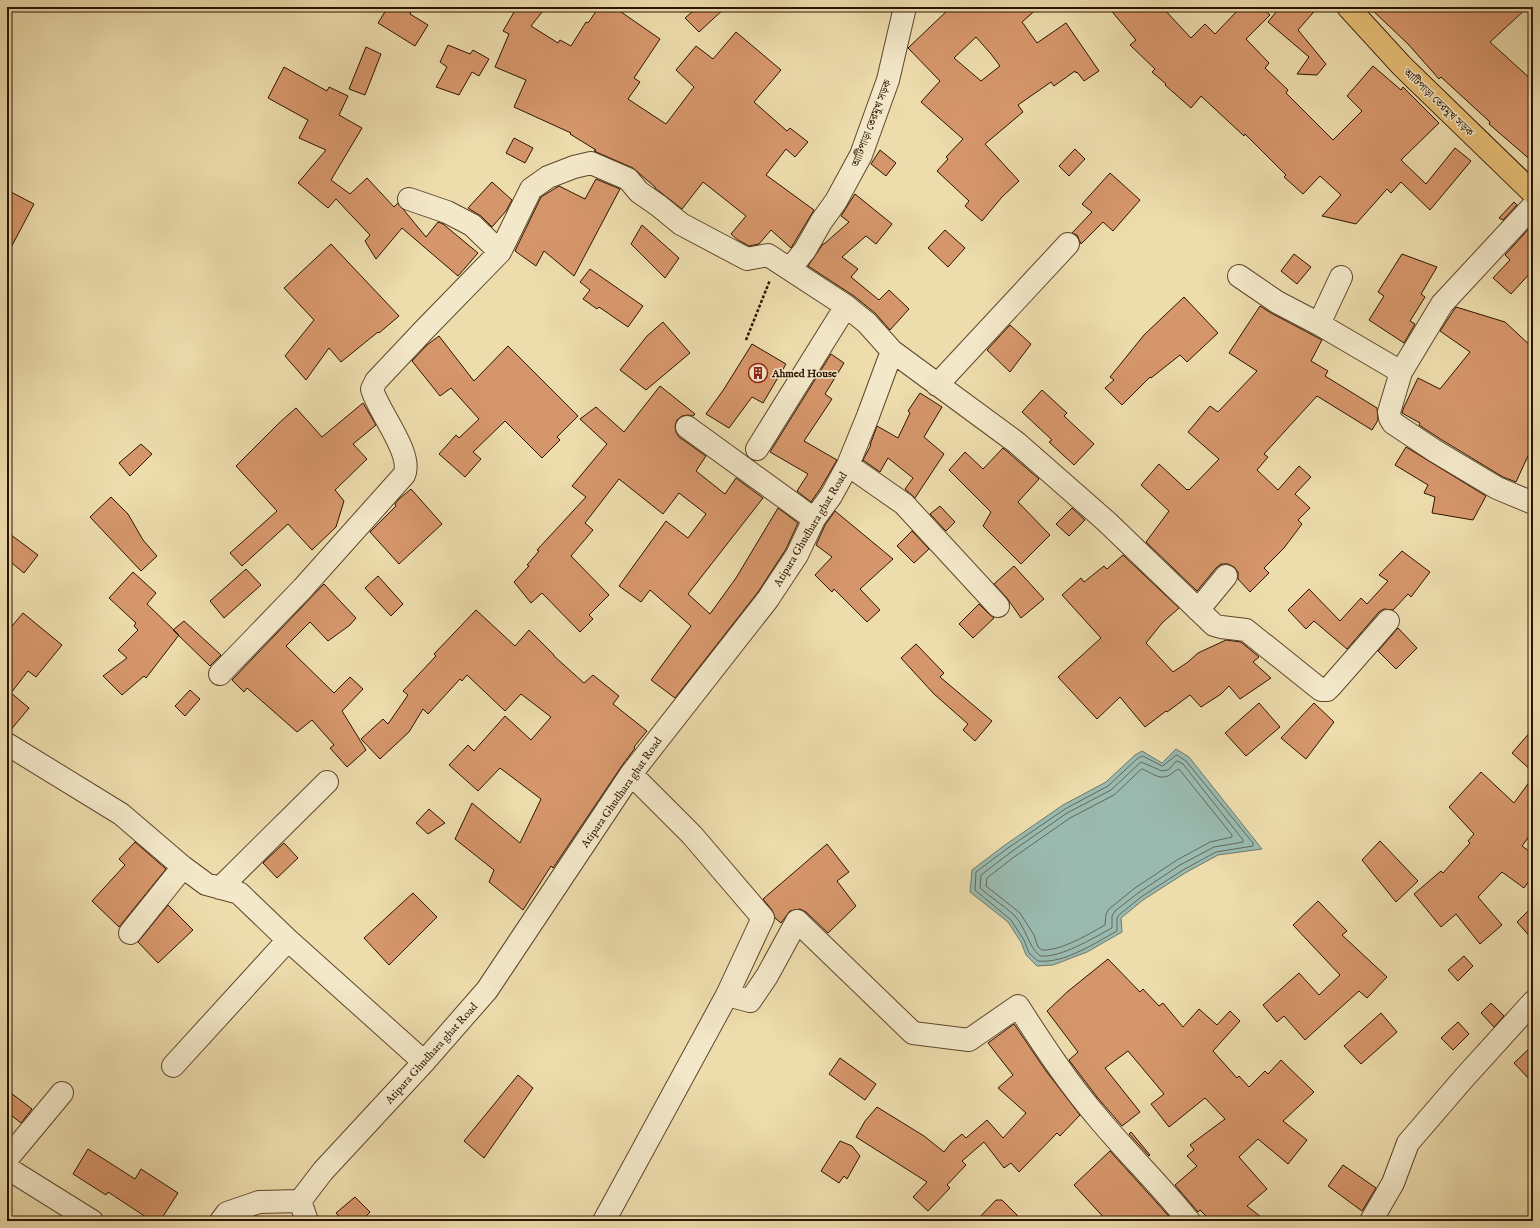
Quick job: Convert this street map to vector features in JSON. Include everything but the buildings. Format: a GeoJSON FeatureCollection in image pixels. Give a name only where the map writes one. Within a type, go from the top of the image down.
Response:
{"type":"FeatureCollection","features":[{"type":"Feature","properties":{"kind":"main road","name":"আটিপাড়া তেরমুখ সড়ক"},"geometry":{"type":"LineString","coordinates":[[1348,7],[1402,66],[1533,193]]}},
{"type":"Feature","properties":{"kind":"street","name":"আটিপাড়া তেরমুখ সড়ক"},"geometry":{"type":"LineString","coordinates":[[781,273],[806,250],[821,222],[836,201],[861,155],[888,80],[905,7]]}},
{"type":"Feature","properties":{"kind":"street"},"geometry":{"type":"LineString","coordinates":[[220,674],[303,588],[404,475],[406,470],[404,457],[392,428],[374,397],[372,389],[376,381],[500,252],[531,189],[548,177],[574,167],[591,163],[628,179],[640,192],[681,224],[711,241],[747,259],[768,255],[781,273],[846,306],[867,323],[892,351],[1017,444],[1108,522],[1214,625],[1246,630],[1320,690],[1327,690],[1388,621]]}},
{"type":"Feature","properties":{"kind":"street"},"geometry":{"type":"LineString","coordinates":[[409,199],[447,212],[472,225],[500,252]]}},
{"type":"Feature","properties":{"kind":"street"},"geometry":{"type":"LineString","coordinates":[[1533,206],[1442,304],[1401,372],[1389,412],[1393,423],[1435,451],[1496,488],[1533,503]]}},
{"type":"Feature","properties":{"kind":"street"},"geometry":{"type":"LineString","coordinates":[[937,385],[1068,244]]}},
{"type":"Feature","properties":{"kind":"street"},"geometry":{"type":"LineString","coordinates":[[1239,276],[1277,302],[1319,324],[1401,372]]}},
{"type":"Feature","properties":{"kind":"street"},"geometry":{"type":"LineString","coordinates":[[1319,324],[1341,277]]}},
{"type":"Feature","properties":{"kind":"street"},"geometry":{"type":"LineString","coordinates":[[757,449],[846,306]]}},
{"type":"Feature","properties":{"kind":"street","name":"Atipara Ghudhara ghat Road"},"geometry":{"type":"LineString","coordinates":[[304,1211],[323,1170],[424,1062],[487,990],[631,774],[768,599],[797,556],[814,519],[831,496],[848,465],[892,351]]}},
{"type":"Feature","properties":{"kind":"street"},"geometry":{"type":"LineString","coordinates":[[687,427],[814,519]]}},
{"type":"Feature","properties":{"kind":"street"},"geometry":{"type":"LineString","coordinates":[[848,465],[904,504],[998,606]]}},
{"type":"Feature","properties":{"kind":"street"},"geometry":{"type":"LineString","coordinates":[[1198,610],[1226,576]]}},
{"type":"Feature","properties":{"kind":"street"},"geometry":{"type":"LineString","coordinates":[[7,744],[121,814],[183,867],[206,884],[238,893],[424,1062]]}},
{"type":"Feature","properties":{"kind":"street"},"geometry":{"type":"LineString","coordinates":[[631,774],[692,835],[763,918],[778,927],[797,921]]}},
{"type":"Feature","properties":{"kind":"street"},"geometry":{"type":"LineString","coordinates":[[220,888],[327,782]]}},
{"type":"Feature","properties":{"kind":"street"},"geometry":{"type":"LineString","coordinates":[[130,933],[183,867]]}},
{"type":"Feature","properties":{"kind":"street"},"geometry":{"type":"LineString","coordinates":[[604,1221],[727,995],[763,918]]}},
{"type":"Feature","properties":{"kind":"street"},"geometry":{"type":"LineString","coordinates":[[727,995],[750,1001],[767,976],[797,921]]}},
{"type":"Feature","properties":{"kind":"street"},"geometry":{"type":"LineString","coordinates":[[797,921],[913,1033],[969,1040],[1018,1006],[1056,1064],[1098,1118],[1166,1193],[1189,1221]]}},
{"type":"Feature","properties":{"kind":"street"},"geometry":{"type":"LineString","coordinates":[[173,1066],[288,940]]}},
{"type":"Feature","properties":{"kind":"street"},"geometry":{"type":"LineString","coordinates":[[1371,1221],[1393,1183],[1408,1143],[1464,1078],[1533,1002]]}},
{"type":"Feature","properties":{"kind":"street"},"geometry":{"type":"LineString","coordinates":[[7,1158],[62,1092]]}},
{"type":"Feature","properties":{"kind":"street"},"geometry":{"type":"LineString","coordinates":[[7,1168],[92,1221]]}},
{"type":"Feature","properties":{"kind":"street"},"geometry":{"type":"LineString","coordinates":[[221,1221],[227,1213],[259,1202],[304,1211]]}},
{"type":"Feature","properties":{"kind":"path"},"geometry":{"type":"LineString","coordinates":[[746,340],[781,273]]}},
{"type":"Feature","properties":{"kind":"water"},"geometry":{"type":"Polygon","coordinates":[[[1176,749],[1189,757],[1262,849],[1218,855],[1185,873],[1143,900],[1121,918],[1122,932],[1087,952],[1053,965],[1037,966],[1026,955],[1021,942],[1008,922],[970,892],[972,870],[1063,805],[1106,782],[1135,755],[1142,751],[1162,763],[1176,749]]]}},
{"type":"Feature","properties":{"kind":"place","name":"Ahmed House"},"geometry":{"type":"Point","coordinates":[758,373]}}]}
